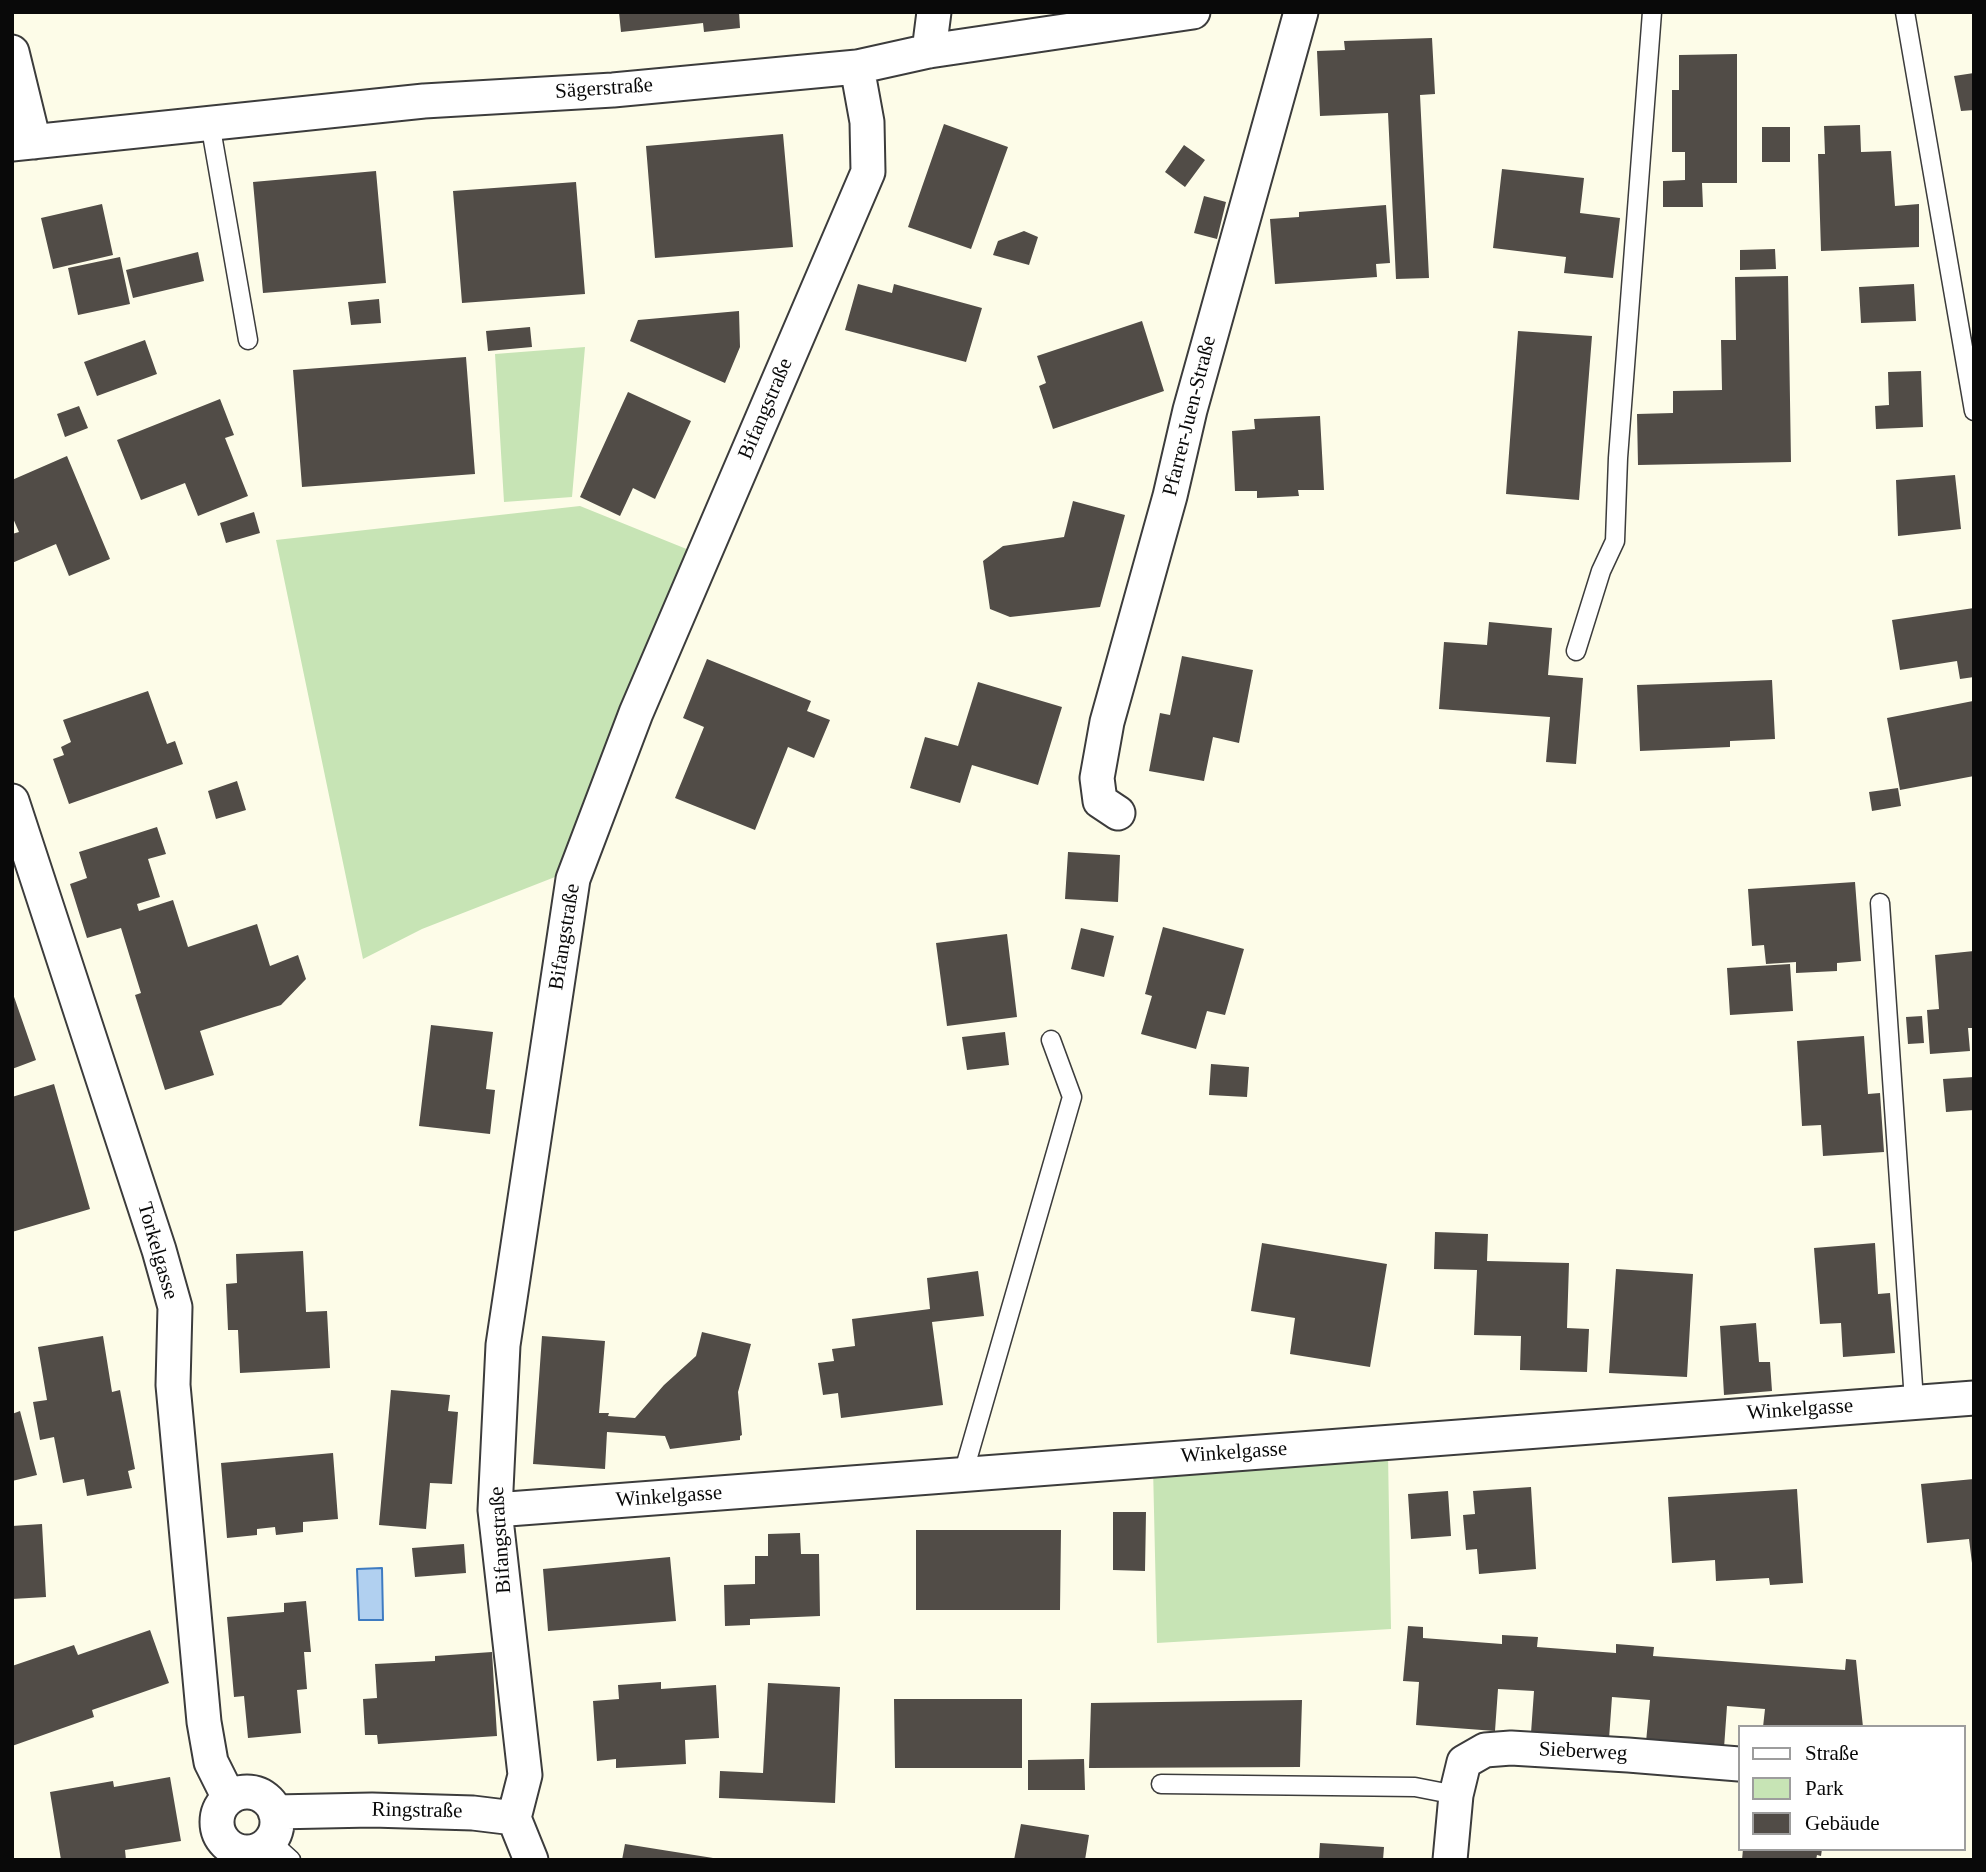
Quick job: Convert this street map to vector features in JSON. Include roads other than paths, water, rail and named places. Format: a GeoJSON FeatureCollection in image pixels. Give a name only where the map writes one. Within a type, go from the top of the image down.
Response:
{"type":"FeatureCollection","features":[{"type":"Feature","properties":{"kind":"street"},"geometry":{"type":"LineString","coordinates":[[929,51],[934,12]]}},
{"type":"Feature","properties":{"kind":"street","name":"Sägerstraße"},"geometry":{"type":"LineString","coordinates":[[23,143],[424,101],[613,90],[857,67],[929,51],[1193,12]]}},
{"type":"Feature","properties":{"kind":"street","name":"Pfarrer-Juen-Straße"},"geometry":{"type":"LineString","coordinates":[[1118,813],[1100,801],[1097,778],[1107,722],[1301,12]]}},
{"type":"Feature","properties":{"kind":"street"},"geometry":{"type":"LineString","coordinates":[[12,52],[23,143]]}},
{"type":"Feature","properties":{"kind":"street","name":"Bifangstraße"},"geometry":{"type":"LineString","coordinates":[[514,1818],[525,1775],[495,1510],[503,1345],[573,879],[636,713],[867,172],[867,122],[857,67]]}},
{"type":"Feature","properties":{"kind":"street","name":"Torkelgasse"},"geometry":{"type":"LineString","coordinates":[[12,801],[159,1250],[175,1307],[173,1385],[204,1722],[211,1762],[229,1798]]}},
{"type":"Feature","properties":{"kind":"street","name":"Winkelgasse"},"geometry":{"type":"LineString","coordinates":[[495,1510],[1974,1398]]}},
{"type":"Feature","properties":{"kind":"street","name":"Sieberweg"},"geometry":{"type":"LineString","coordinates":[[1450,1860],[1455,1795],[1464,1762],[1485,1750],[1550,1750],[1738,1764]]}},
{"type":"Feature","properties":{"kind":"street"},"geometry":{"type":"LineString","coordinates":[[229,1798],[246,1792],[256,1794],[271,1804],[279,1838]]}},
{"type":"Feature","properties":{"kind":"street","name":"Ringstraße"},"geometry":{"type":"LineString","coordinates":[[229,1798],[218,1813],[216,1823],[223,1840],[237,1855],[256,1851],[279,1838],[372,1810],[472,1813],[514,1818]]}},
{"type":"Feature","properties":{"kind":"street"},"geometry":{"type":"LineString","coordinates":[[514,1818],[531,1860]]}},
{"type":"Feature","properties":{"kind":"lane"},"geometry":{"type":"LineString","coordinates":[[1576,651],[1601,571],[1615,541],[1618,458],[1652,12]]}},
{"type":"Feature","properties":{"kind":"lane"},"geometry":{"type":"LineString","coordinates":[[1905,12],[1974,411]]}},
{"type":"Feature","properties":{"kind":"lane"},"geometry":{"type":"LineString","coordinates":[[210,123],[248,340]]}},
{"type":"Feature","properties":{"kind":"lane"},"geometry":{"type":"LineString","coordinates":[[1880,903],[1913,1401]]}},
{"type":"Feature","properties":{"kind":"lane"},"geometry":{"type":"LineString","coordinates":[[963,1474],[1072,1097],[1051,1040]]}},
{"type":"Feature","properties":{"kind":"lane"},"geometry":{"type":"LineString","coordinates":[[1161,1784],[1415,1787],[1455,1795]]}},
{"type":"Feature","properties":{"kind":"water"},"geometry":{"type":"Polygon","coordinates":[[[382,1568],[383,1620],[359,1620],[357,1569],[382,1568]]]}}]}
